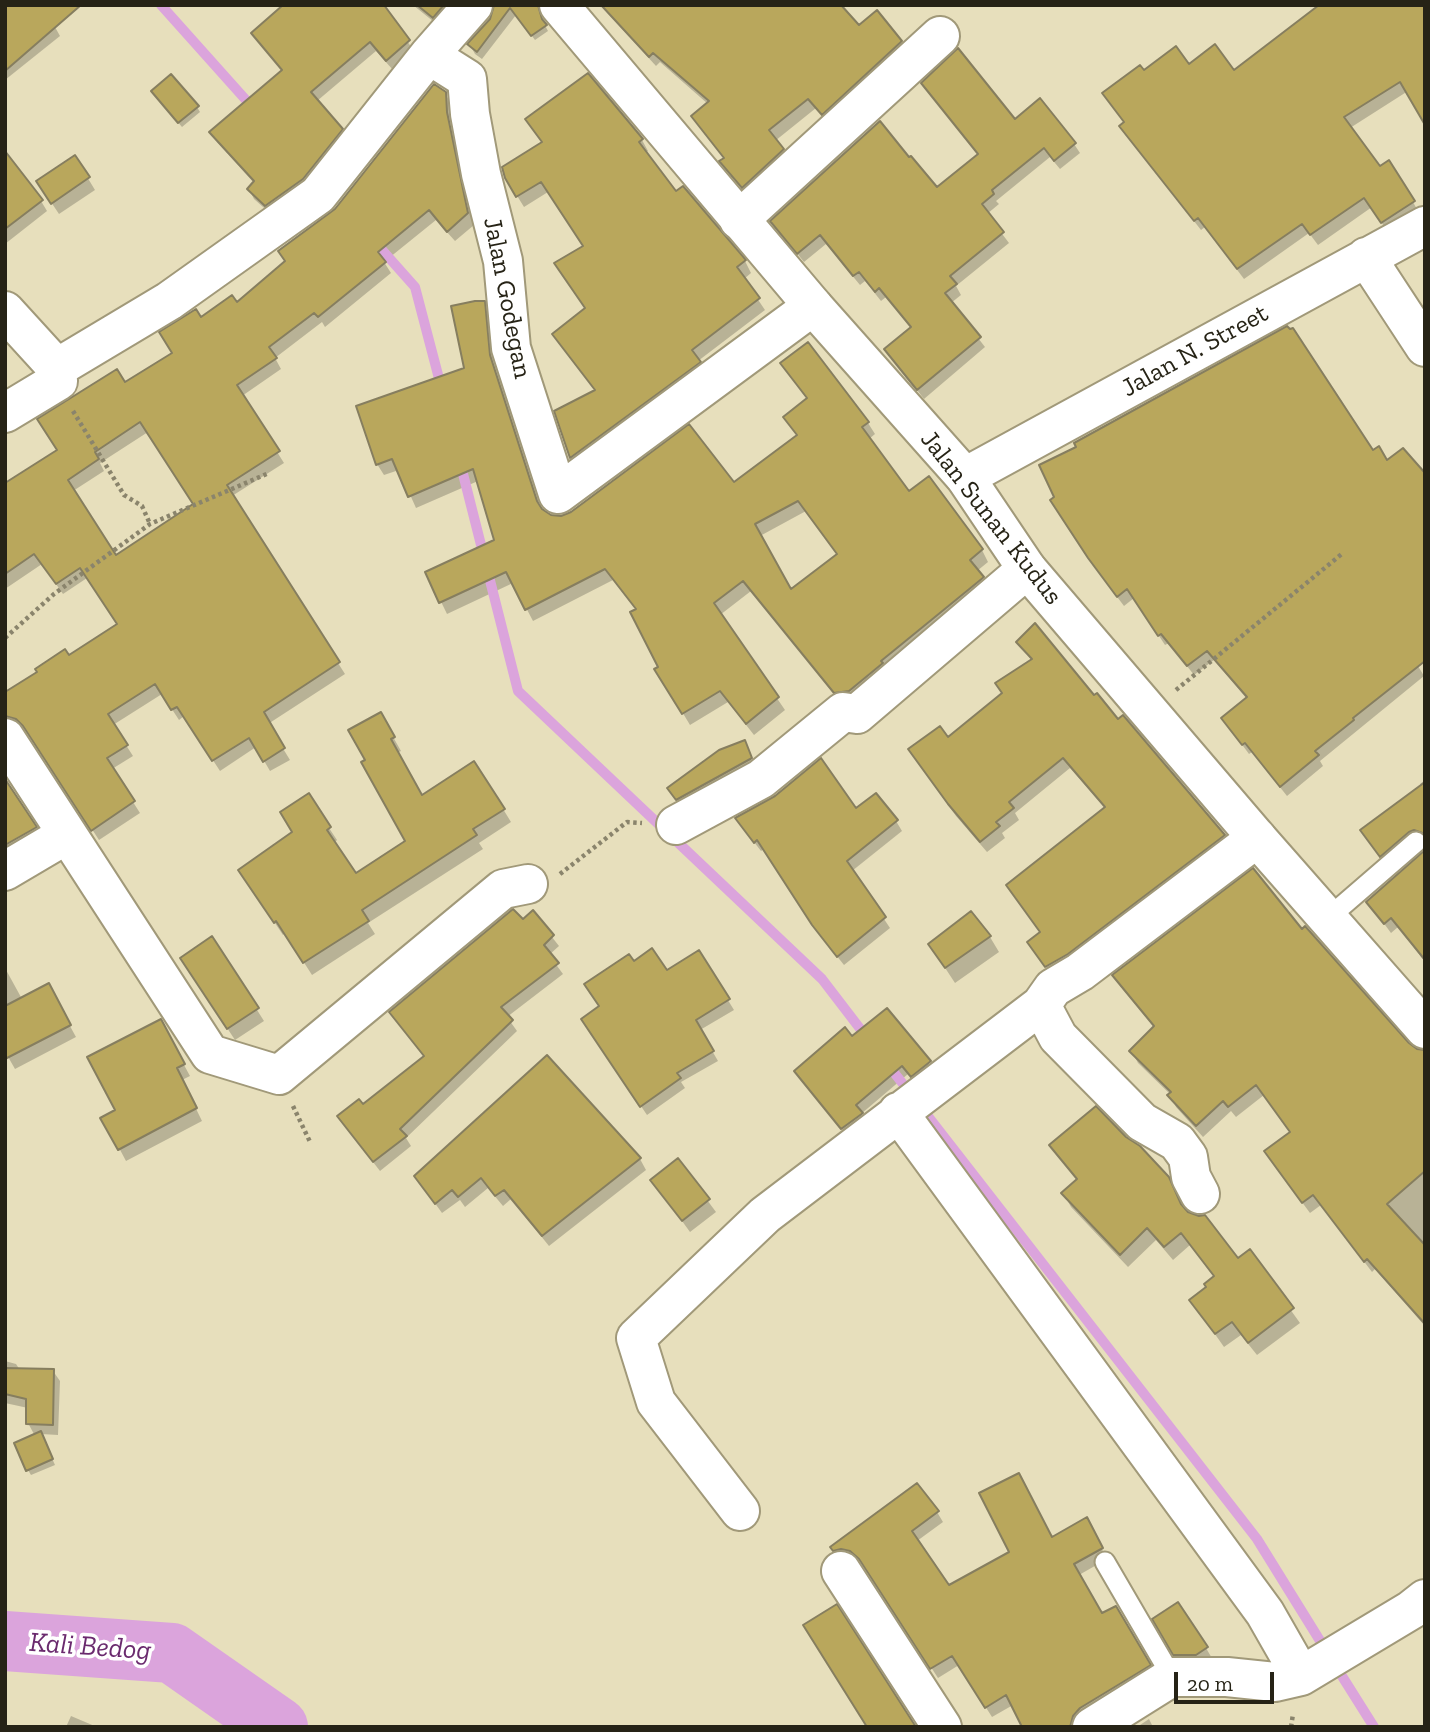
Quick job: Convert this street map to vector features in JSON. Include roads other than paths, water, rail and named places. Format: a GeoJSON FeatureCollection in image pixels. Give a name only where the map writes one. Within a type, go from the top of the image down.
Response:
{"type":"FeatureCollection","features":[{"type":"Feature","properties":{"kind":"street"},"geometry":{"type":"LineString","coordinates":[[5,413],[57,374],[169,301],[318,195],[429,55],[473,5]]}},
{"type":"Feature","properties":{"kind":"street","name":"Jalan Sunan Kudus"},"geometry":{"type":"LineString","coordinates":[[559,5],[739,220],[965,477],[1027,569],[1425,1029]]}},
{"type":"Feature","properties":{"kind":"street"},"geometry":{"type":"LineString","coordinates":[[739,220],[940,36]]}},
{"type":"Feature","properties":{"kind":"street","name":"Jalan Godegan"},"geometry":{"type":"LineString","coordinates":[[429,55],[467,79],[470,114],[481,174],[503,261],[511,348],[558,494],[813,306]]}},
{"type":"Feature","properties":{"kind":"street","name":"Jalan N. Street"},"geometry":{"type":"LineString","coordinates":[[965,477],[1425,226]]}},
{"type":"Feature","properties":{"kind":"street"},"geometry":{"type":"LineString","coordinates":[[1366,257],[1425,347]]}},
{"type":"Feature","properties":{"kind":"street"},"geometry":{"type":"LineString","coordinates":[[5,311],[57,374]]}},
{"type":"Feature","properties":{"kind":"street"},"geometry":{"type":"LineString","coordinates":[[676,825],[761,779],[843,712],[857,714],[1027,569]]}},
{"type":"Feature","properties":{"kind":"street"},"geometry":{"type":"LineString","coordinates":[[5,738],[66,835],[198,1031],[210,1054],[279,1075],[503,889],[545,878]]}},
{"type":"Feature","properties":{"kind":"street"},"geometry":{"type":"LineString","coordinates":[[5,871],[66,835]]}},
{"type":"Feature","properties":{"kind":"street"},"geometry":{"type":"LineString","coordinates":[[740,1511],[656,1402],[636,1338],[765,1215],[1041,1005],[1053,988],[1080,972],[1257,838]]}},
{"type":"Feature","properties":{"kind":"street"},"geometry":{"type":"LineString","coordinates":[[1041,1005],[1058,1037],[1142,1122],[1177,1142],[1188,1157],[1191,1177],[1200,1194]]}},
{"type":"Feature","properties":{"kind":"street"},"geometry":{"type":"LineString","coordinates":[[898,1112],[1265,1613],[1313,1669]]}},
{"type":"Feature","properties":{"kind":"street"},"geometry":{"type":"LineString","coordinates":[[841,1571],[942,1727]]}},
{"type":"Feature","properties":{"kind":"street"},"geometry":{"type":"LineString","coordinates":[[1092,1727],[1172,1677],[1227,1676],[1275,1682],[1313,1669],[1425,1599]]}},
{"type":"Feature","properties":{"kind":"lane"},"geometry":{"type":"LineString","coordinates":[[1328,918],[1416,842]]}},
{"type":"Feature","properties":{"kind":"lane"},"geometry":{"type":"LineString","coordinates":[[1105,1562],[1172,1677]]}},
{"type":"Feature","properties":{"kind":"waterway"},"geometry":{"type":"LineString","coordinates":[[161,5],[254,109]]}},
{"type":"Feature","properties":{"kind":"waterway"},"geometry":{"type":"LineString","coordinates":[[375,242],[415,287],[442,390]]}},
{"type":"Feature","properties":{"kind":"waterway"},"geometry":{"type":"LineString","coordinates":[[460,462],[518,691],[822,979],[868,1039]]}},
{"type":"Feature","properties":{"kind":"waterway"},"geometry":{"type":"LineString","coordinates":[[888,1065],[911,1094]]}},
{"type":"Feature","properties":{"kind":"waterway"},"geometry":{"type":"LineString","coordinates":[[920,1106],[1257,1539],[1327,1652]]}},
{"type":"Feature","properties":{"kind":"waterway","name":"Kali Bedog"},"geometry":{"type":"LineString","coordinates":[[5,1641],[172,1653],[278,1727]]}},
{"type":"Feature","properties":{"kind":"waterway"},"geometry":{"type":"LineString","coordinates":[[1335,1665],[1374,1727]]}}]}
